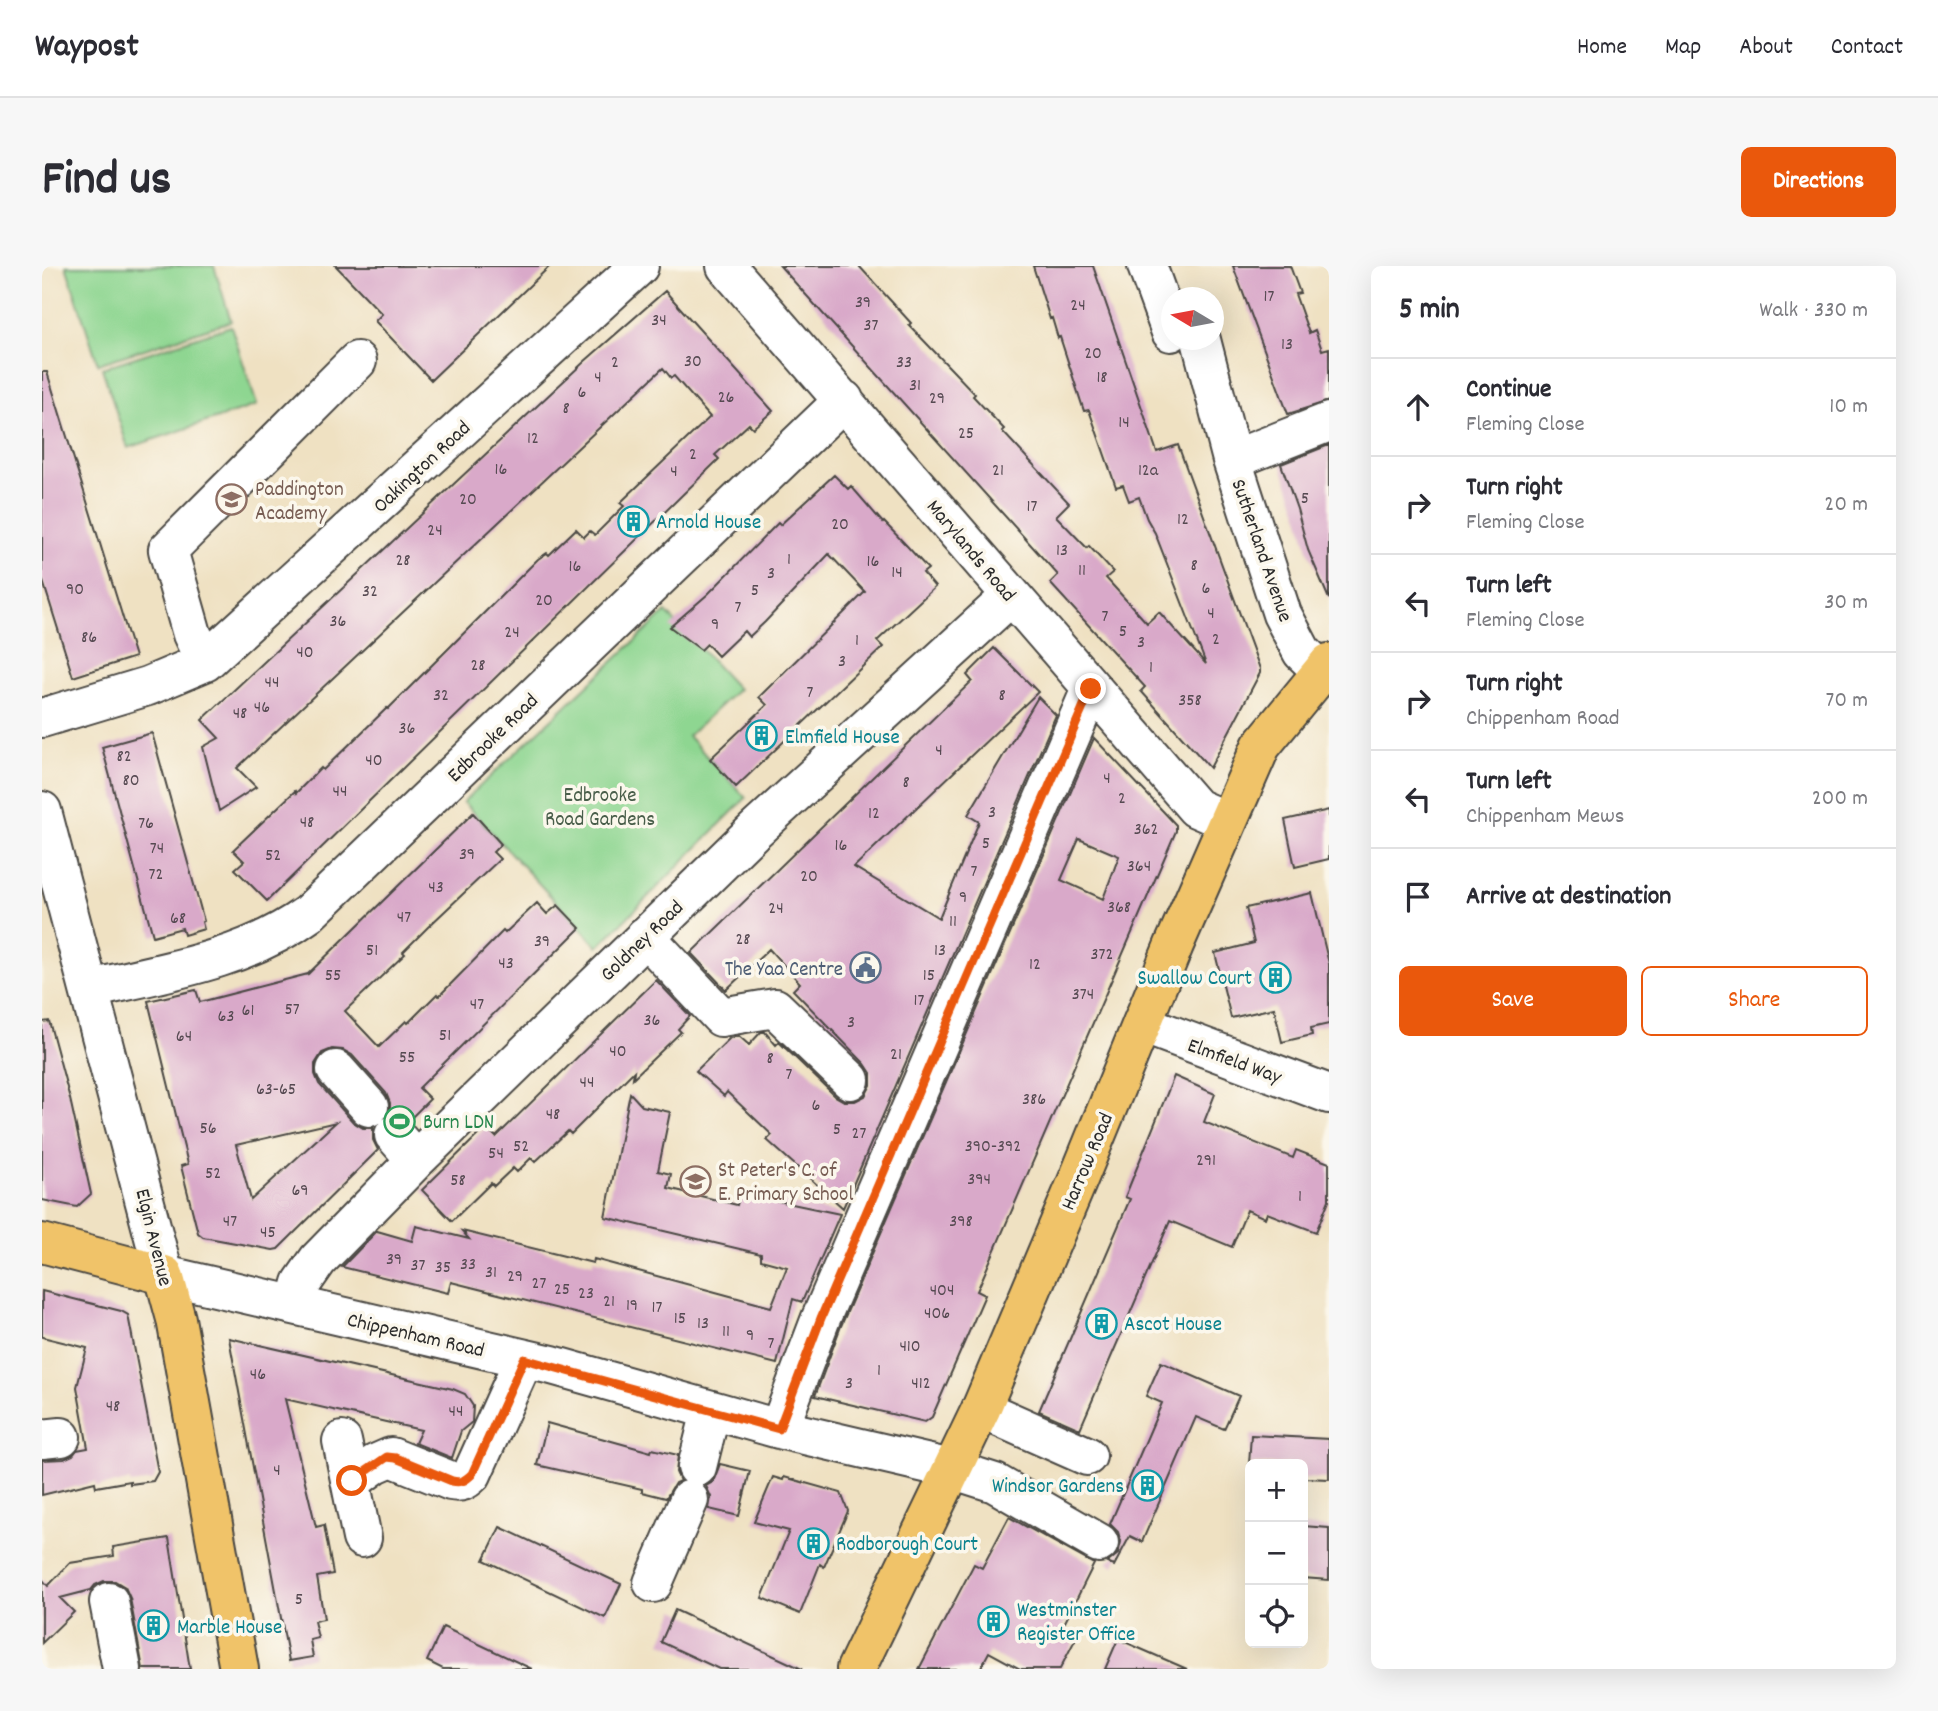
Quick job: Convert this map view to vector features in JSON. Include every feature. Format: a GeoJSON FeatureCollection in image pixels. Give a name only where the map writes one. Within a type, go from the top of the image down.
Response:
{"type":"FeatureCollection","features":[{"type":"Feature","properties":{"kind":"main road","name":"Harrow Road"},"geometry":{"type":"LineString","coordinates":[[856,1669],[981,1409],[1226,821],[1261,746],[1325,667]]}},
{"type":"Feature","properties":{"kind":"main road","name":"Chippenham Road"},"geometry":{"type":"LineString","coordinates":[[42,1243],[164,1275]]}},
{"type":"Feature","properties":{"kind":"main road","name":"Elgin Avenue"},"geometry":{"type":"LineString","coordinates":[[164,1275],[176,1319],[239,1669]]}},
{"type":"Feature","properties":{"kind":"street","name":"Oakington Road"},"geometry":{"type":"LineString","coordinates":[[42,718],[148,686],[205,662],[639,266]]}},
{"type":"Feature","properties":{"kind":"street","name":"Marylands Road"},"geometry":{"type":"LineString","coordinates":[[726,266],[1196,808],[1226,821]]}},
{"type":"Feature","properties":{"kind":"street"},"geometry":{"type":"LineString","coordinates":[[1147,266],[1161,304]]}},
{"type":"Feature","properties":{"kind":"street"},"geometry":{"type":"LineString","coordinates":[[1174,266],[1182,287]]}},
{"type":"Feature","properties":{"kind":"street","name":"Sutherland Avenue"},"geometry":{"type":"LineString","coordinates":[[1178,350],[1232,460]]}},
{"type":"Feature","properties":{"kind":"street","name":"Sutherland Avenue"},"geometry":{"type":"LineString","coordinates":[[1204,350],[1232,460],[1282,614],[1302,652],[1325,667]]}},
{"type":"Feature","properties":{"kind":"street"},"geometry":{"type":"LineString","coordinates":[[205,662],[192,634],[168,550],[357,361]]}},
{"type":"Feature","properties":{"kind":"street","name":"Edbrooke Road"},"geometry":{"type":"LineString","coordinates":[[90,989],[192,965],[259,943],[284,931],[308,914],[844,400]]}},
{"type":"Feature","properties":{"kind":"street"},"geometry":{"type":"LineString","coordinates":[[1232,460],[1329,422]]}},
{"type":"Feature","properties":{"kind":"street","name":"Goldney Road"},"geometry":{"type":"LineString","coordinates":[[296,1305],[302,1283],[405,1148],[645,936],[765,821],[1011,596]]}},
{"type":"Feature","properties":{"kind":"street"},"geometry":{"type":"LineString","coordinates":[[779,1429],[821,1318],[1091,689]]}},
{"type":"Feature","properties":{"kind":"street","name":"Elgin Avenue"},"geometry":{"type":"LineString","coordinates":[[42,811],[50,869],[90,989],[164,1275]]}},
{"type":"Feature","properties":{"kind":"street"},"geometry":{"type":"LineString","coordinates":[[645,936],[721,1017],[775,1008],[850,1080]]}},
{"type":"Feature","properties":{"kind":"street","name":"Elmfield Way"},"geometry":{"type":"LineString","coordinates":[[1142,1024],[1329,1094]]}},
{"type":"Feature","properties":{"kind":"street"},"geometry":{"type":"LineString","coordinates":[[336,1070],[369,1107]]}},
{"type":"Feature","properties":{"kind":"street","name":"Chippenham Road"},"geometry":{"type":"LineString","coordinates":[[164,1275],[552,1365],[779,1429],[951,1469]]}},
{"type":"Feature","properties":{"kind":"street"},"geometry":{"type":"LineString","coordinates":[[352,1481],[387,1457],[396,1458],[452,1481],[460,1483],[466,1480],[472,1474],[524,1359]]}},
{"type":"Feature","properties":{"kind":"street"},"geometry":{"type":"LineString","coordinates":[[981,1409],[1087,1456]]}},
{"type":"Feature","properties":{"kind":"street"},"geometry":{"type":"LineString","coordinates":[[653,1583],[693,1484],[711,1411]]}},
{"type":"Feature","properties":{"kind":"street"},"geometry":{"type":"LineString","coordinates":[[342,1441],[362,1538]]}},
{"type":"Feature","properties":{"kind":"street"},"geometry":{"type":"LineString","coordinates":[[951,1469],[995,1483],[1099,1543]]}},
{"type":"Feature","properties":{"kind":"street"},"geometry":{"type":"LineString","coordinates":[[108,1602],[122,1669]]}},
{"type":"Feature","properties":{"kind":"green space"},"geometry":{"type":"Polygon","coordinates":[[[66,266],[214,266],[231,321],[98,364],[66,266]]]}},
{"type":"Feature","properties":{"kind":"green space"},"geometry":{"type":"Polygon","coordinates":[[[231,326],[257,405],[128,448],[102,368],[231,326]]]}},
{"type":"Feature","properties":{"kind":"green space","name":"Edbrooke Road Gardens"},"geometry":{"type":"Polygon","coordinates":[[[666,612],[738,689],[688,736],[746,798],[598,947],[463,802],[666,612]]]}},
{"type":"Feature","properties":{"kind":"building"},"geometry":{"type":"Polygon","coordinates":[[[336,266],[550,266],[431,380],[375,321],[382,314],[336,266]]]}},
{"type":"Feature","properties":{"kind":"building"},"geometry":{"type":"Polygon","coordinates":[[[780,266],[859,266],[911,323],[909,325],[975,394],[973,396],[1004,429],[1002,431],[1069,503],[1056,516],[1113,572],[1106,578],[1147,623],[1159,612],[1206,664],[1139,497],[1129,501],[1123,485],[1116,487],[1089,410],[1084,411],[1033,266],[1093,266],[1157,452],[1178,445],[1260,669],[1210,768],[1141,691],[1145,687],[1050,583],[1058,575],[780,266]]]}},
{"type":"Feature","properties":{"kind":"building"},"geometry":{"type":"Polygon","coordinates":[[[1233,266],[1290,266],[1300,293],[1295,294],[1309,333],[1315,330],[1322,350],[1329,348],[1329,401],[1288,414],[1233,266]]]}},
{"type":"Feature","properties":{"kind":"building"},"geometry":{"type":"Polygon","coordinates":[[[665,291],[773,411],[753,428],[749,424],[715,455],[719,459],[267,901],[235,869],[244,861],[233,850],[388,709],[538,559],[547,553],[549,555],[576,529],[584,537],[590,531],[595,535],[624,506],[620,503],[710,417],[674,376],[671,378],[663,368],[237,768],[256,787],[219,811],[203,747],[219,738],[202,720],[584,362],[665,291]]]}},
{"type":"Feature","properties":{"kind":"building"},"geometry":{"type":"Polygon","coordinates":[[[42,372],[47,372],[135,657],[73,677],[42,578],[42,372]]]}},
{"type":"Feature","properties":{"kind":"building"},"geometry":{"type":"Polygon","coordinates":[[[1329,445],[1329,599],[1308,550],[1281,464],[1329,445]]]}},
{"type":"Feature","properties":{"kind":"building"},"geometry":{"type":"Polygon","coordinates":[[[834,475],[848,489],[851,486],[928,569],[923,573],[935,587],[877,641],[883,647],[736,787],[710,759],[767,705],[759,697],[865,592],[829,554],[749,637],[744,631],[718,656],[707,644],[701,650],[670,627],[708,594],[778,523],[780,525],[834,475]]]}},
{"type":"Feature","properties":{"kind":"building"},"geometry":{"type":"Polygon","coordinates":[[[994,648],[1038,692],[854,867],[939,918],[979,822],[968,815],[1038,697],[1056,715],[843,1208],[767,1140],[772,1135],[727,1092],[724,1096],[696,1071],[730,1038],[739,1036],[749,1045],[761,1032],[765,1032],[776,1045],[779,1042],[835,1096],[844,1101],[855,1101],[865,1096],[871,1085],[871,1073],[793,990],[800,983],[769,949],[726,990],[691,953],[972,681],[967,675],[994,648]]]}},
{"type":"Feature","properties":{"kind":"building"},"geometry":{"type":"Polygon","coordinates":[[[152,733],[204,921],[204,929],[184,935],[182,928],[153,936],[102,747],[152,733]]]}},
{"type":"Feature","properties":{"kind":"building"},"geometry":{"type":"Polygon","coordinates":[[[1094,738],[1176,825],[1176,831],[977,1291],[985,1295],[932,1417],[925,1422],[815,1396],[841,1326],[1094,738]],[[1079,839],[1061,880],[1103,899],[1119,856],[1079,839]]]}},
{"type":"Feature","properties":{"kind":"building"},"geometry":{"type":"Polygon","coordinates":[[[1329,810],[1329,859],[1295,867],[1285,820],[1329,810]]]}},
{"type":"Feature","properties":{"kind":"building"},"geometry":{"type":"Polygon","coordinates":[[[473,813],[501,844],[493,852],[500,859],[345,1011],[379,1047],[437,994],[439,996],[503,931],[505,933],[537,903],[547,914],[558,905],[580,928],[419,1088],[430,1099],[409,1120],[400,1114],[390,1114],[386,1093],[352,1055],[343,1050],[332,1049],[322,1053],[315,1064],[319,1084],[353,1122],[363,1128],[373,1128],[373,1140],[378,1150],[278,1249],[203,1237],[198,1233],[181,1166],[188,1164],[148,1001],[196,990],[200,1002],[308,974],[473,813]],[[336,1122],[236,1145],[251,1200],[336,1122]]]}},
{"type":"Feature","properties":{"kind":"building","name":"Swallow Court"},"geometry":{"type":"Polygon","coordinates":[[[1312,893],[1329,964],[1329,1024],[1311,1028],[1312,1035],[1282,1042],[1274,1008],[1231,1018],[1215,953],[1254,943],[1246,908],[1312,893]]]}},
{"type":"Feature","properties":{"kind":"building"},"geometry":{"type":"Polygon","coordinates":[[[656,980],[690,1016],[678,1029],[681,1032],[633,1078],[634,1071],[571,1134],[568,1131],[535,1162],[531,1158],[517,1172],[513,1168],[494,1186],[491,1183],[452,1221],[422,1190],[486,1127],[496,1137],[656,980]]]}},
{"type":"Feature","properties":{"kind":"building"},"geometry":{"type":"Polygon","coordinates":[[[49,1021],[91,1194],[77,1207],[42,1200],[42,1022],[49,1021]]]}},
{"type":"Feature","properties":{"kind":"building"},"geometry":{"type":"Polygon","coordinates":[[[1174,1076],[1215,1094],[1204,1122],[1293,1158],[1296,1150],[1329,1163],[1329,1200],[1316,1232],[1267,1213],[1265,1218],[1247,1210],[1232,1247],[1170,1221],[1080,1429],[1039,1411],[1130,1199],[1125,1197],[1174,1076]]]}},
{"type":"Feature","properties":{"kind":"building"},"geometry":{"type":"Polygon","coordinates":[[[630,1093],[642,1106],[670,1112],[658,1171],[671,1174],[668,1188],[737,1205],[740,1193],[840,1214],[802,1302],[793,1299],[777,1364],[451,1282],[448,1293],[342,1267],[377,1231],[412,1241],[416,1226],[469,1239],[462,1231],[593,1263],[594,1259],[771,1307],[787,1267],[761,1260],[761,1254],[605,1217],[630,1093]]]}},
{"type":"Feature","properties":{"kind":"building"},"geometry":{"type":"Polygon","coordinates":[[[42,1291],[128,1315],[158,1472],[153,1481],[130,1484],[130,1481],[96,1487],[95,1482],[42,1495],[42,1460],[64,1459],[77,1450],[88,1448],[77,1387],[87,1348],[42,1337],[42,1291]]]}},
{"type":"Feature","properties":{"kind":"building"},"geometry":{"type":"Polygon","coordinates":[[[229,1338],[453,1389],[465,1394],[473,1406],[472,1422],[461,1431],[452,1458],[415,1443],[421,1430],[285,1399],[316,1527],[324,1525],[333,1574],[317,1577],[324,1619],[314,1621],[318,1638],[310,1640],[313,1657],[289,1661],[229,1338]]]}},
{"type":"Feature","properties":{"kind":"building","name":"Windsor Gardens"},"geometry":{"type":"Polygon","coordinates":[[[1161,1362],[1239,1396],[1224,1429],[1196,1417],[1142,1542],[1130,1536],[1114,1566],[1107,1563],[1118,1554],[1121,1542],[1118,1532],[1110,1524],[1162,1403],[1146,1396],[1161,1362]]]}},
{"type":"Feature","properties":{"kind":"building"},"geometry":{"type":"Polygon","coordinates":[[[547,1423],[651,1452],[652,1449],[678,1455],[676,1472],[680,1481],[675,1483],[666,1498],[642,1492],[642,1489],[537,1465],[547,1423]]]}},
{"type":"Feature","properties":{"kind":"building"},"geometry":{"type":"Polygon","coordinates":[[[1251,1435],[1329,1439],[1329,1479],[1308,1478],[1308,1459],[1249,1459],[1251,1435]]]}},
{"type":"Feature","properties":{"kind":"building"},"geometry":{"type":"Polygon","coordinates":[[[720,1464],[750,1471],[739,1516],[709,1509],[711,1497],[706,1486],[713,1482],[720,1464]]]}},
{"type":"Feature","properties":{"kind":"building","name":"Rodborough Court"},"geometry":{"type":"Polygon","coordinates":[[[773,1477],[783,1480],[784,1477],[841,1493],[848,1511],[824,1567],[820,1564],[800,1614],[762,1598],[789,1531],[754,1522],[773,1477]]]}},
{"type":"Feature","properties":{"kind":"building"},"geometry":{"type":"Polygon","coordinates":[[[1009,1517],[1094,1564],[1061,1630],[1076,1638],[1060,1669],[1020,1669],[989,1652],[980,1669],[919,1669],[974,1564],[982,1568],[1009,1517]]]}},
{"type":"Feature","properties":{"kind":"building"},"geometry":{"type":"Polygon","coordinates":[[[1308,1526],[1329,1528],[1329,1580],[1308,1578],[1308,1526]]]}},
{"type":"Feature","properties":{"kind":"building"},"geometry":{"type":"Polygon","coordinates":[[[500,1527],[621,1584],[605,1618],[484,1560],[500,1527]]]}},
{"type":"Feature","properties":{"kind":"building","name":"Marble House"},"geometry":{"type":"Polygon","coordinates":[[[169,1538],[190,1669],[143,1669],[130,1598],[125,1587],[115,1581],[104,1581],[91,1590],[60,1598],[74,1612],[42,1643],[42,1579],[48,1586],[70,1563],[114,1556],[113,1547],[169,1538]]]}},
{"type":"Feature","properties":{"kind":"building"},"geometry":{"type":"Polygon","coordinates":[[[675,1610],[802,1669],[719,1669],[661,1642],[675,1610]]]}},
{"type":"Feature","properties":{"kind":"building"},"geometry":{"type":"Polygon","coordinates":[[[443,1627],[532,1669],[443,1669],[427,1661],[443,1627]]]}},
{"type":"Feature","properties":{"kind":"building"},"geometry":{"type":"Polygon","coordinates":[[[1118,1639],[1187,1669],[1105,1669],[1118,1639]]]}},
{"type":"Feature","properties":{"kind":"place","name":"Paddington Academy"},"geometry":{"type":"Point","coordinates":[232,500]}},
{"type":"Feature","properties":{"kind":"place","name":"Arnold House"},"geometry":{"type":"Point","coordinates":[633,521]}},
{"type":"Feature","properties":{"kind":"place","name":"Elmfield House"},"geometry":{"type":"Point","coordinates":[762,736]}},
{"type":"Feature","properties":{"kind":"place","name":"The Yaa Centre"},"geometry":{"type":"Point","coordinates":[866,968]}},
{"type":"Feature","properties":{"kind":"place","name":"Swallow Court"},"geometry":{"type":"Point","coordinates":[1275,977]}},
{"type":"Feature","properties":{"kind":"place","name":"Burn LDN"},"geometry":{"type":"Point","coordinates":[400,1121]}},
{"type":"Feature","properties":{"kind":"place","name":"St Peter's C. of E. Primary School"},"geometry":{"type":"Point","coordinates":[695,1181]}},
{"type":"Feature","properties":{"kind":"place","name":"Ascot House"},"geometry":{"type":"Point","coordinates":[1101,1323]}},
{"type":"Feature","properties":{"kind":"place","name":"Windsor Gardens"},"geometry":{"type":"Point","coordinates":[1147,1485]}},
{"type":"Feature","properties":{"kind":"place","name":"Rodborough Court"},"geometry":{"type":"Point","coordinates":[813,1543]}},
{"type":"Feature","properties":{"kind":"place","name":"Westminster Register Office"},"geometry":{"type":"Point","coordinates":[994,1621]}},
{"type":"Feature","properties":{"kind":"place","name":"Marble House"},"geometry":{"type":"Point","coordinates":[154,1626]}},
{"type":"Feature","properties":{"kind":"route"},"geometry":{"type":"LineString","coordinates":[[352,1481],[387,1457],[396,1458],[452,1481],[460,1483],[466,1480],[472,1474],[524,1359],[779,1429],[821,1318],[1091,689]]}}]}
